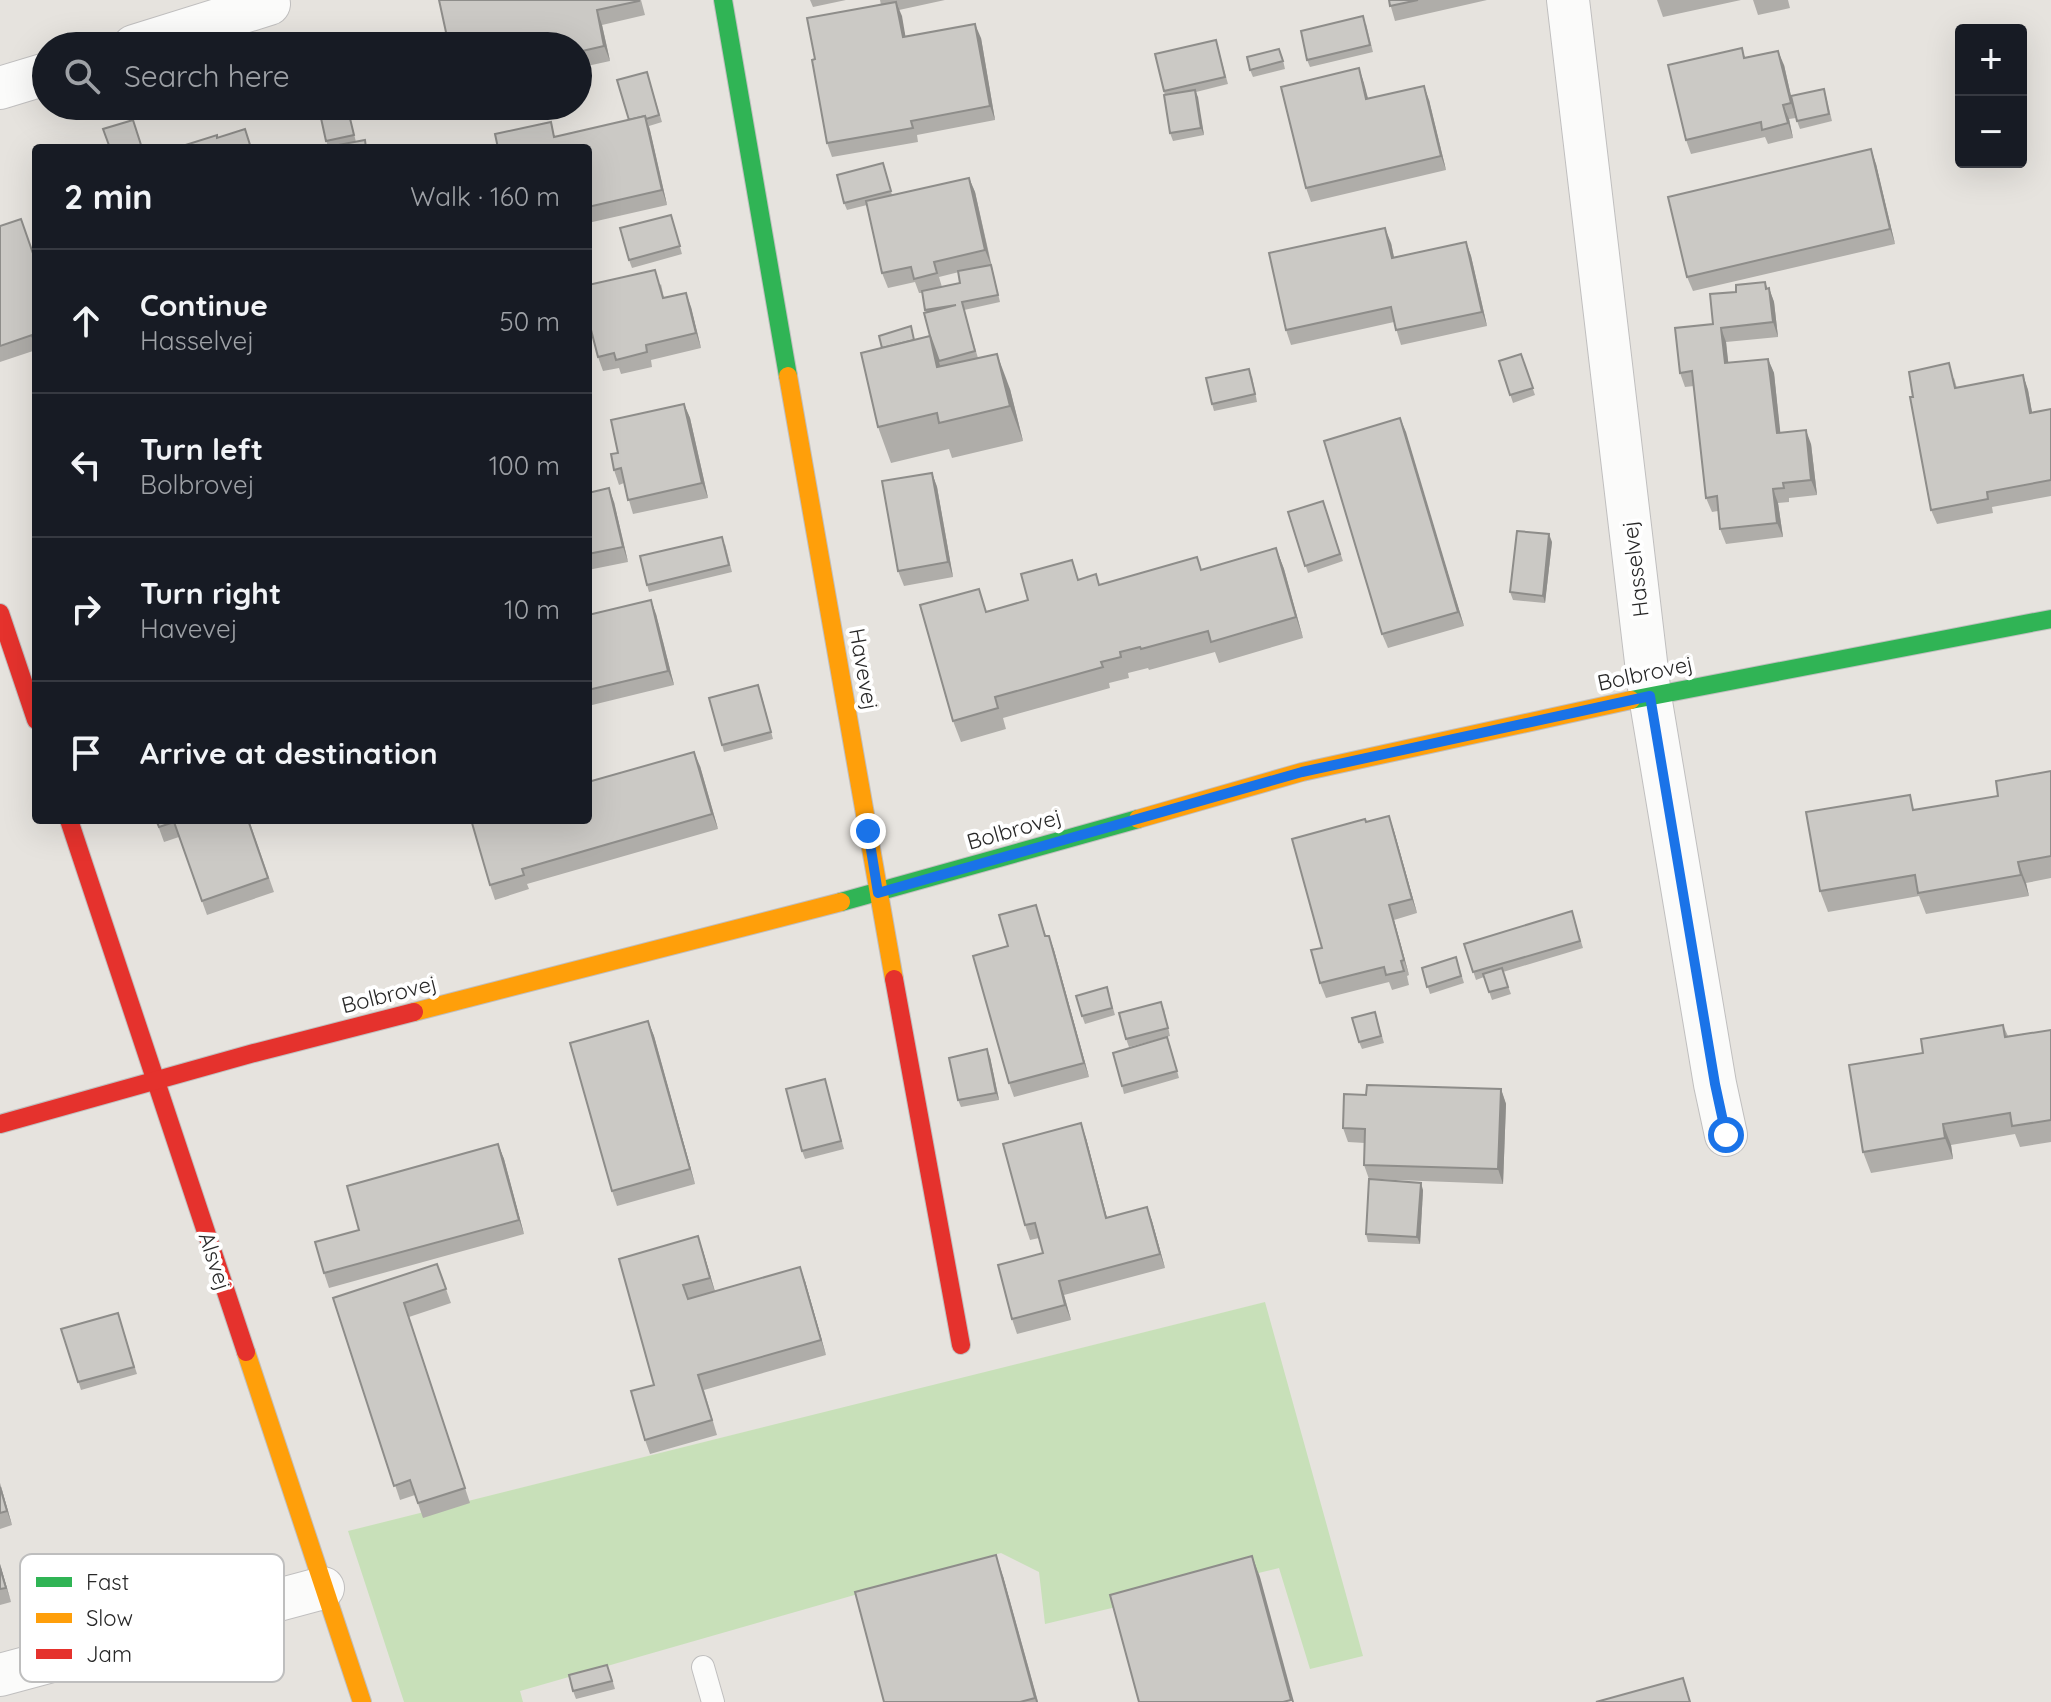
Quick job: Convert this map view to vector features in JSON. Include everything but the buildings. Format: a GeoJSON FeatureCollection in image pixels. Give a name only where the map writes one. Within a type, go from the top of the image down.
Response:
{"type":"FeatureCollection","features":[{"type":"Feature","properties":{"kind":"street","name":"Havevej"},"geometry":{"type":"LineString","coordinates":[[723,0],[878,893],[961,1345]]}},
{"type":"Feature","properties":{"kind":"street","name":"Hasselvej"},"geometry":{"type":"LineString","coordinates":[[1568,0],[1650,696],[1726,1135]]}},
{"type":"Feature","properties":{"kind":"street"},"geometry":{"type":"LineString","coordinates":[[179,32],[269,4]]}},
{"type":"Feature","properties":{"kind":"street"},"geometry":{"type":"LineString","coordinates":[[0,88],[32,78]]}},
{"type":"Feature","properties":{"kind":"street"},"geometry":{"type":"LineString","coordinates":[[0,613],[32,708]]}},
{"type":"Feature","properties":{"kind":"street","name":"Bolbrovej"},"geometry":{"type":"LineString","coordinates":[[0,1124],[156,1080],[878,893],[1302,772],[1650,696],[2051,619]]}},
{"type":"Feature","properties":{"kind":"street","name":"Alsvej"},"geometry":{"type":"LineString","coordinates":[[70,824],[362,1702]]}},
{"type":"Feature","properties":{"kind":"street"},"geometry":{"type":"LineString","coordinates":[[284,1599],[323,1588]]}},
{"type":"Feature","properties":{"kind":"street"},"geometry":{"type":"LineString","coordinates":[[0,1675],[20,1670]]}},
{"type":"Feature","properties":{"kind":"lane"},"geometry":{"type":"LineString","coordinates":[[703,1667],[713,1702]]}},
{"type":"Feature","properties":{"kind":"green space"},"geometry":{"type":"Polygon","coordinates":[[[1265,1302],[1363,1656],[1310,1669],[1279,1568],[1045,1624],[1039,1572],[1001,1553],[520,1691],[523,1702],[404,1702],[348,1531],[1265,1302]]]}},
{"type":"Feature","properties":{"kind":"traffic: fast"},"geometry":{"type":"LineString","coordinates":[[723,0],[788,376]]}},
{"type":"Feature","properties":{"kind":"traffic: fast"},"geometry":{"type":"LineString","coordinates":[[1631,700],[2051,619]]}},
{"type":"Feature","properties":{"kind":"traffic: fast"},"geometry":{"type":"LineString","coordinates":[[841,902],[1138,819]]}},
{"type":"Feature","properties":{"kind":"traffic: slow"},"geometry":{"type":"LineString","coordinates":[[788,376],[894,979]]}},
{"type":"Feature","properties":{"kind":"traffic: slow"},"geometry":{"type":"LineString","coordinates":[[1138,819],[1302,772],[1631,700]]}},
{"type":"Feature","properties":{"kind":"traffic: slow"},"geometry":{"type":"LineString","coordinates":[[414,1012],[841,902]]}},
{"type":"Feature","properties":{"kind":"traffic: slow"},"geometry":{"type":"LineString","coordinates":[[246,1352],[362,1702]]}},
{"type":"Feature","properties":{"kind":"traffic: jam"},"geometry":{"type":"LineString","coordinates":[[0,613],[32,708]]}},
{"type":"Feature","properties":{"kind":"traffic: jam"},"geometry":{"type":"LineString","coordinates":[[70,824],[246,1352]]}},
{"type":"Feature","properties":{"kind":"traffic: jam"},"geometry":{"type":"LineString","coordinates":[[894,979],[961,1345]]}},
{"type":"Feature","properties":{"kind":"traffic: jam"},"geometry":{"type":"LineString","coordinates":[[0,1124],[414,1012]]}},
{"type":"Feature","properties":{"kind":"route"},"geometry":{"type":"LineString","coordinates":[[868,831],[878,893],[1302,772],[1650,696],[1726,1135]]}}]}
